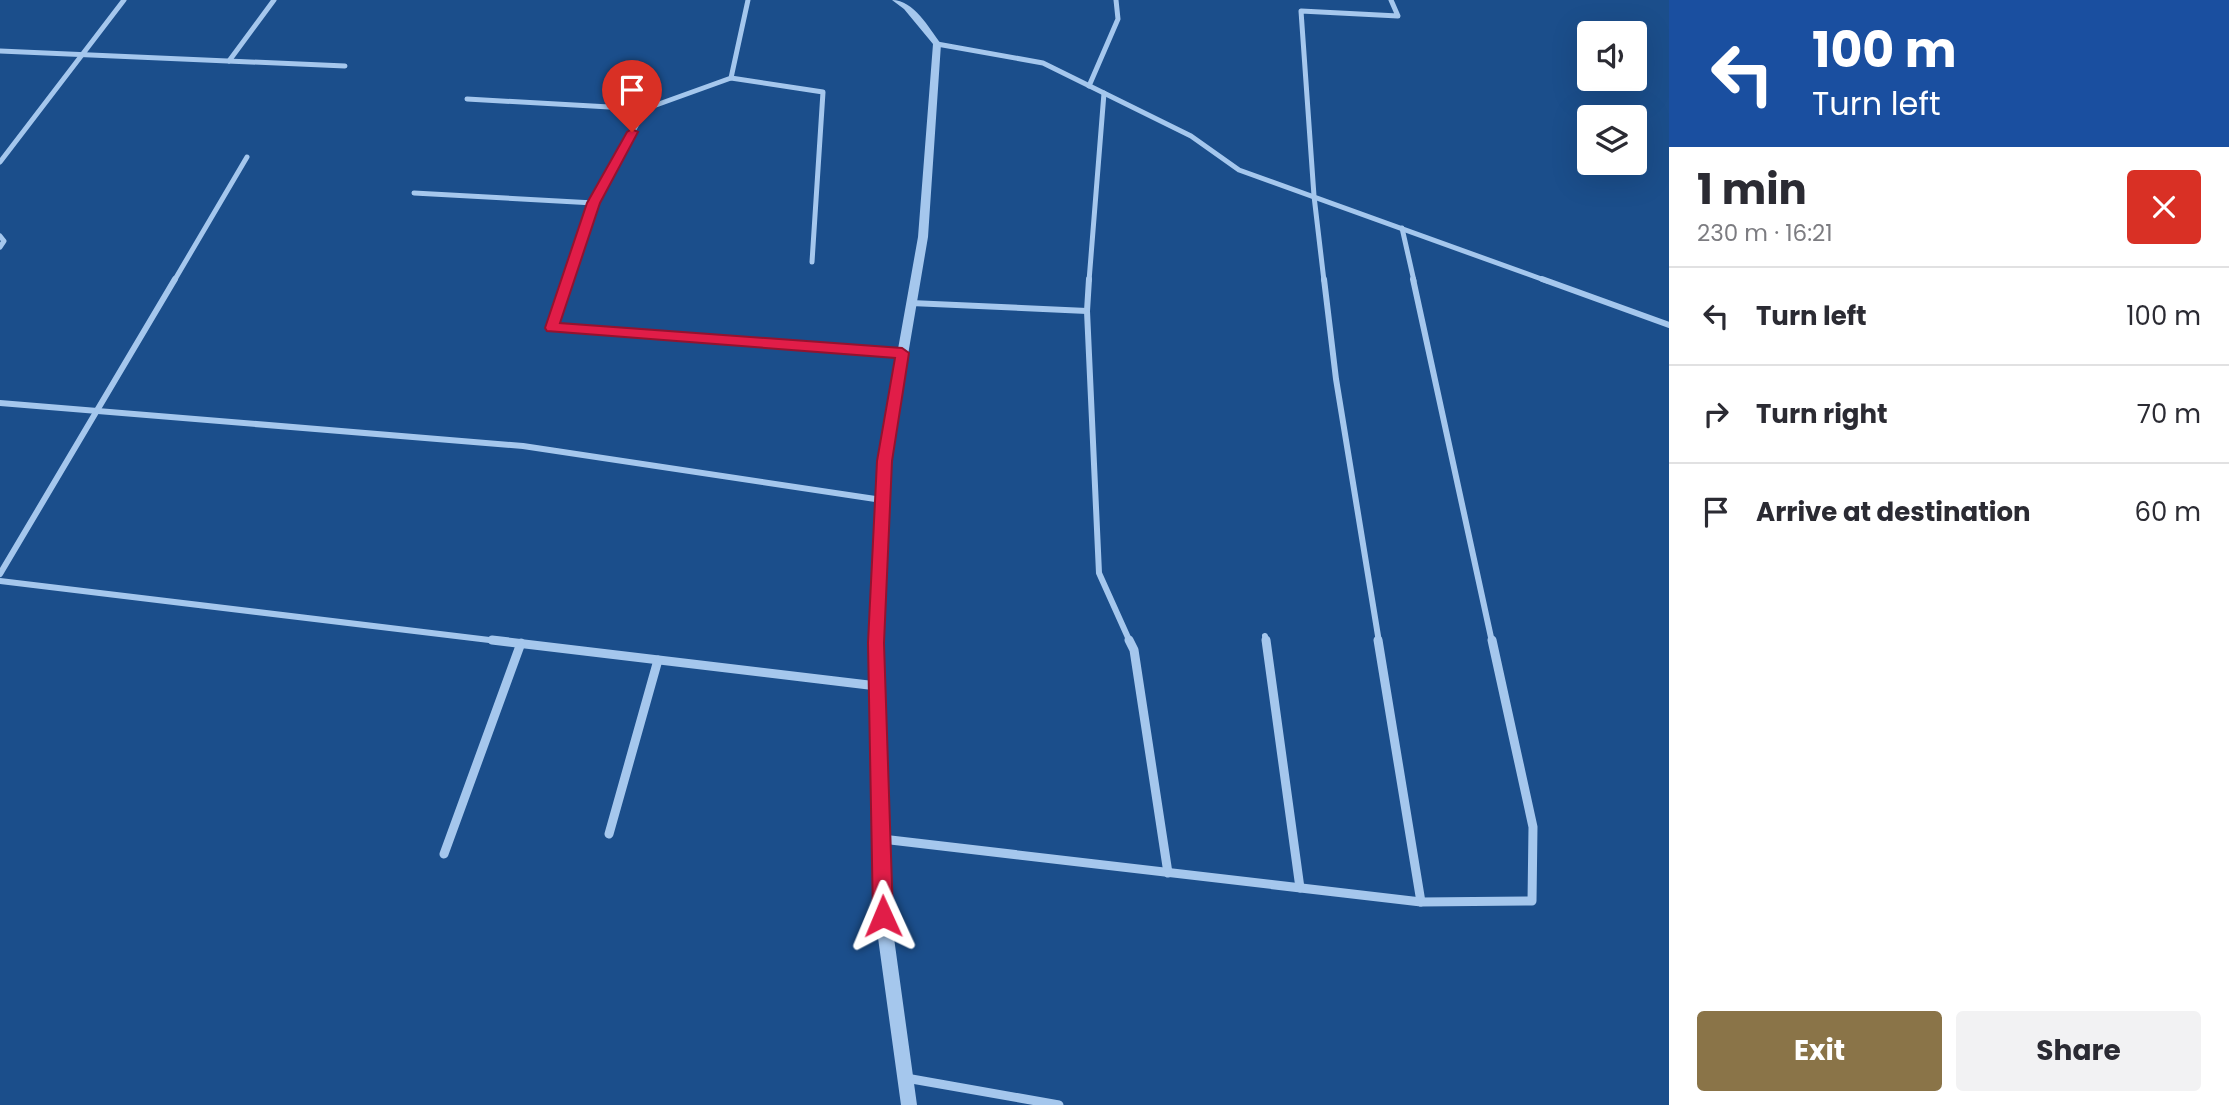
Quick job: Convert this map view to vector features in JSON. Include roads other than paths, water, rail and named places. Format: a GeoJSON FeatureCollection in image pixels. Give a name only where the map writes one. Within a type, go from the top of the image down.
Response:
{"type":"FeatureCollection","features":[{"type":"Feature","properties":{"kind":"street"},"geometry":{"type":"LineString","coordinates":[[0,162],[124,0]]}},
{"type":"Feature","properties":{"kind":"street"},"geometry":{"type":"LineString","coordinates":[[229,61],[274,0]]}},
{"type":"Feature","properties":{"kind":"street"},"geometry":{"type":"LineString","coordinates":[[731,78],[748,0]]}},
{"type":"Feature","properties":{"kind":"street"},"geometry":{"type":"LineString","coordinates":[[897,0],[937,44],[1043,63],[1191,136],[1239,170],[1669,325]]}},
{"type":"Feature","properties":{"kind":"street"},"geometry":{"type":"LineString","coordinates":[[1089,86],[1118,19],[1116,0]]}},
{"type":"Feature","properties":{"kind":"street"},"geometry":{"type":"LineString","coordinates":[[1391,0],[1398,16],[1301,11],[1314,197],[1336,379],[1421,902]]}},
{"type":"Feature","properties":{"kind":"street"},"geometry":{"type":"LineString","coordinates":[[909,1105],[883,916],[877,685],[884,461],[923,237],[937,44]]}},
{"type":"Feature","properties":{"kind":"street"},"geometry":{"type":"LineString","coordinates":[[0,51],[345,66]]}},
{"type":"Feature","properties":{"kind":"street"},"geometry":{"type":"LineString","coordinates":[[467,99],[645,109],[731,78],[823,92],[812,262]]}},
{"type":"Feature","properties":{"kind":"street"},"geometry":{"type":"LineString","coordinates":[[1104,93],[1087,311],[1099,573],[1134,650],[1168,873]]}},
{"type":"Feature","properties":{"kind":"street"},"geometry":{"type":"LineString","coordinates":[[645,109],[594,203],[552,328],[902,353]]}},
{"type":"Feature","properties":{"kind":"street"},"geometry":{"type":"LineString","coordinates":[[0,574],[247,157]]}},
{"type":"Feature","properties":{"kind":"street"},"geometry":{"type":"LineString","coordinates":[[414,193],[594,203]]}},
{"type":"Feature","properties":{"kind":"street"},"geometry":{"type":"LineString","coordinates":[[881,839],[1421,902],[1532,901],[1533,827],[1402,228]]}},
{"type":"Feature","properties":{"kind":"street"},"geometry":{"type":"LineString","coordinates":[[0,236],[4,242],[0,247]]}},
{"type":"Feature","properties":{"kind":"street"},"geometry":{"type":"LineString","coordinates":[[911,303],[1087,311]]}},
{"type":"Feature","properties":{"kind":"street"},"geometry":{"type":"LineString","coordinates":[[0,403],[523,446],[882,500]]}},
{"type":"Feature","properties":{"kind":"street"},"geometry":{"type":"LineString","coordinates":[[0,581],[877,685]]}},
{"type":"Feature","properties":{"kind":"street"},"geometry":{"type":"LineString","coordinates":[[1265,636],[1300,888]]}},
{"type":"Feature","properties":{"kind":"street"},"geometry":{"type":"LineString","coordinates":[[444,853],[521,643]]}},
{"type":"Feature","properties":{"kind":"street"},"geometry":{"type":"LineString","coordinates":[[609,834],[658,660]]}},
{"type":"Feature","properties":{"kind":"street"},"geometry":{"type":"LineString","coordinates":[[906,1078],[1059,1105]]}}]}
